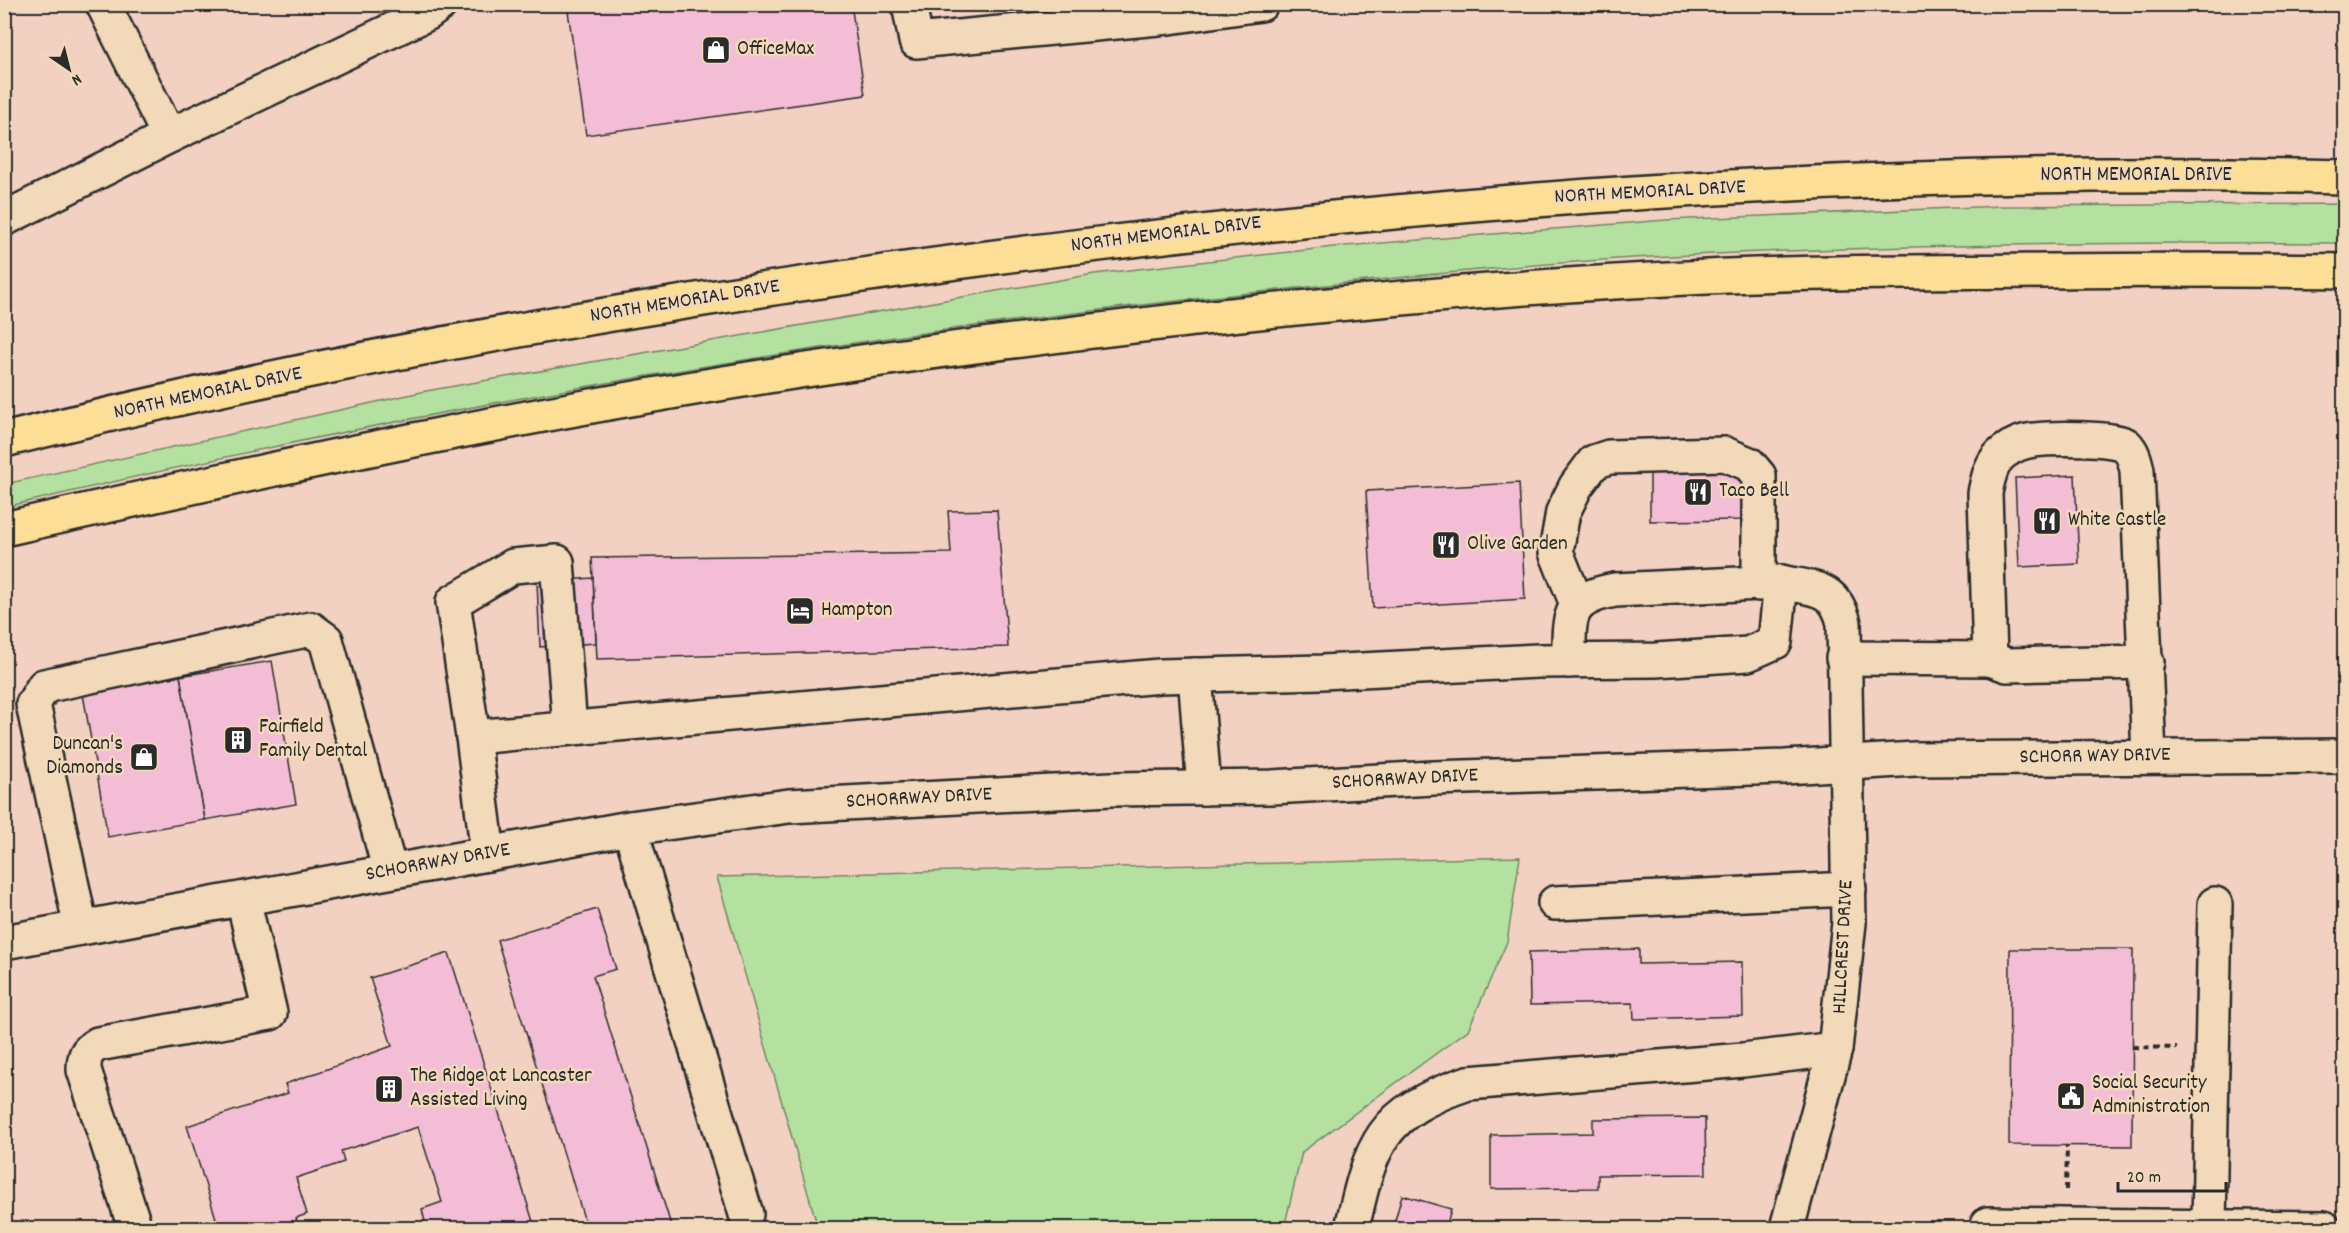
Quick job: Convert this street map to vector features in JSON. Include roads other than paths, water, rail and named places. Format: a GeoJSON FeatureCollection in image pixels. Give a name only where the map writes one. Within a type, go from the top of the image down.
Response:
{"type":"FeatureCollection","features":[{"type":"Feature","properties":{"kind":"main road","name":"NORTH MEMORIAL DRIVE"},"geometry":{"type":"LineString","coordinates":[[4,440],[278,377],[594,316],[897,268],[1284,221],[1551,199],[1820,183],[2090,176],[2344,177]]}},
{"type":"Feature","properties":{"kind":"main road"},"geometry":{"type":"LineString","coordinates":[[4,530],[220,480],[538,415],[849,363],[1127,326],[1450,294],[1720,276],[1824,272],[2344,271]]}},
{"type":"Feature","properties":{"kind":"street"},"geometry":{"type":"LineString","coordinates":[[103,4],[169,136]]}},
{"type":"Feature","properties":{"kind":"street"},"geometry":{"type":"LineString","coordinates":[[4,219],[169,136],[428,13],[440,4]]}},
{"type":"Feature","properties":{"kind":"street"},"geometry":{"type":"LineString","coordinates":[[909,4],[916,41],[1169,17],[1261,4]]}},
{"type":"Feature","properties":{"kind":"street"},"geometry":{"type":"LineString","coordinates":[[1990,659],[1985,493],[1990,471],[2002,453],[2018,444],[2033,440],[2110,440],[2125,444],[2134,456],[2137,470],[2147,662],[2149,756]]}},
{"type":"Feature","properties":{"kind":"street"},"geometry":{"type":"LineString","coordinates":[[473,737],[1160,675],[1656,660],[1748,654],[1775,642],[1759,476],[1749,464],[1725,454],[1609,457],[1594,462],[1576,486],[1563,512],[1556,552],[1577,604]]}},
{"type":"Feature","properties":{"kind":"street"},"geometry":{"type":"LineString","coordinates":[[488,854],[453,602],[513,566],[557,562],[570,728]]}},
{"type":"Feature","properties":{"kind":"street"},"geometry":{"type":"LineString","coordinates":[[1569,661],[1569,627],[1577,604],[1590,595],[1615,590],[1770,583]]}},
{"type":"Feature","properties":{"kind":"street","name":"HILLCREST DRIVE"},"geometry":{"type":"LineString","coordinates":[[1770,583],[1821,591],[1839,604],[1844,622],[1849,924],[1835,1049],[1787,1228]]}},
{"type":"Feature","properties":{"kind":"street"},"geometry":{"type":"LineString","coordinates":[[81,928],[33,704],[44,686],[311,629],[326,640],[390,871]]}},
{"type":"Feature","properties":{"kind":"street"},"geometry":{"type":"LineString","coordinates":[[1843,658],[1990,659],[2007,665],[2147,662]]}},
{"type":"Feature","properties":{"kind":"street"},"geometry":{"type":"LineString","coordinates":[[1195,675],[1204,788]]}},
{"type":"Feature","properties":{"kind":"street","name":"SCHORR WAY DRIVE"},"geometry":{"type":"LineString","coordinates":[[1845,762],[2149,756],[2344,756]]}},
{"type":"Feature","properties":{"kind":"street","name":"SCHORRWAY DRIVE"},"geometry":{"type":"LineString","coordinates":[[4,942],[630,828],[789,806],[1111,789],[1204,788],[1785,767],[1845,762]]}},
{"type":"Feature","properties":{"kind":"street"},"geometry":{"type":"LineString","coordinates":[[630,828],[746,1214]]}},
{"type":"Feature","properties":{"kind":"street"},"geometry":{"type":"LineString","coordinates":[[1555,903],[1849,889]]}},
{"type":"Feature","properties":{"kind":"street"},"geometry":{"type":"LineString","coordinates":[[135,1228],[84,1070],[84,1057],[88,1050],[98,1044],[270,1013],[243,899]]}},
{"type":"Feature","properties":{"kind":"street"},"geometry":{"type":"LineString","coordinates":[[2209,1225],[2215,904]]}},
{"type":"Feature","properties":{"kind":"street"},"geometry":{"type":"LineString","coordinates":[[1352,1228],[1365,1174],[1375,1145],[1393,1122],[1435,1094],[1468,1083],[1743,1060],[1835,1049]]}},
{"type":"Feature","properties":{"kind":"street"},"geometry":{"type":"LineString","coordinates":[[1988,1224],[2324,1228]]}},
{"type":"Feature","properties":{"kind":"place","name":"OfficeMax"},"geometry":{"type":"Point","coordinates":[716,50]}},
{"type":"Feature","properties":{"kind":"place","name":"Taco Bell"},"geometry":{"type":"Point","coordinates":[1698,492]}},
{"type":"Feature","properties":{"kind":"place","name":"White Castle"},"geometry":{"type":"Point","coordinates":[2047,521]}},
{"type":"Feature","properties":{"kind":"place","name":"Olive Garden"},"geometry":{"type":"Point","coordinates":[1446,545]}},
{"type":"Feature","properties":{"kind":"place","name":"Hampton"},"geometry":{"type":"Point","coordinates":[800,611]}},
{"type":"Feature","properties":{"kind":"place","name":"Fairfield Family Dental"},"geometry":{"type":"Point","coordinates":[238,740]}},
{"type":"Feature","properties":{"kind":"place","name":"Duncan's Diamonds"},"geometry":{"type":"Point","coordinates":[144,757]}},
{"type":"Feature","properties":{"kind":"place","name":"The Ridge at Lancaster Assisted Living"},"geometry":{"type":"Point","coordinates":[389,1089]}},
{"type":"Feature","properties":{"kind":"place","name":"Social Security Administration"},"geometry":{"type":"Point","coordinates":[2071,1096]}}]}
